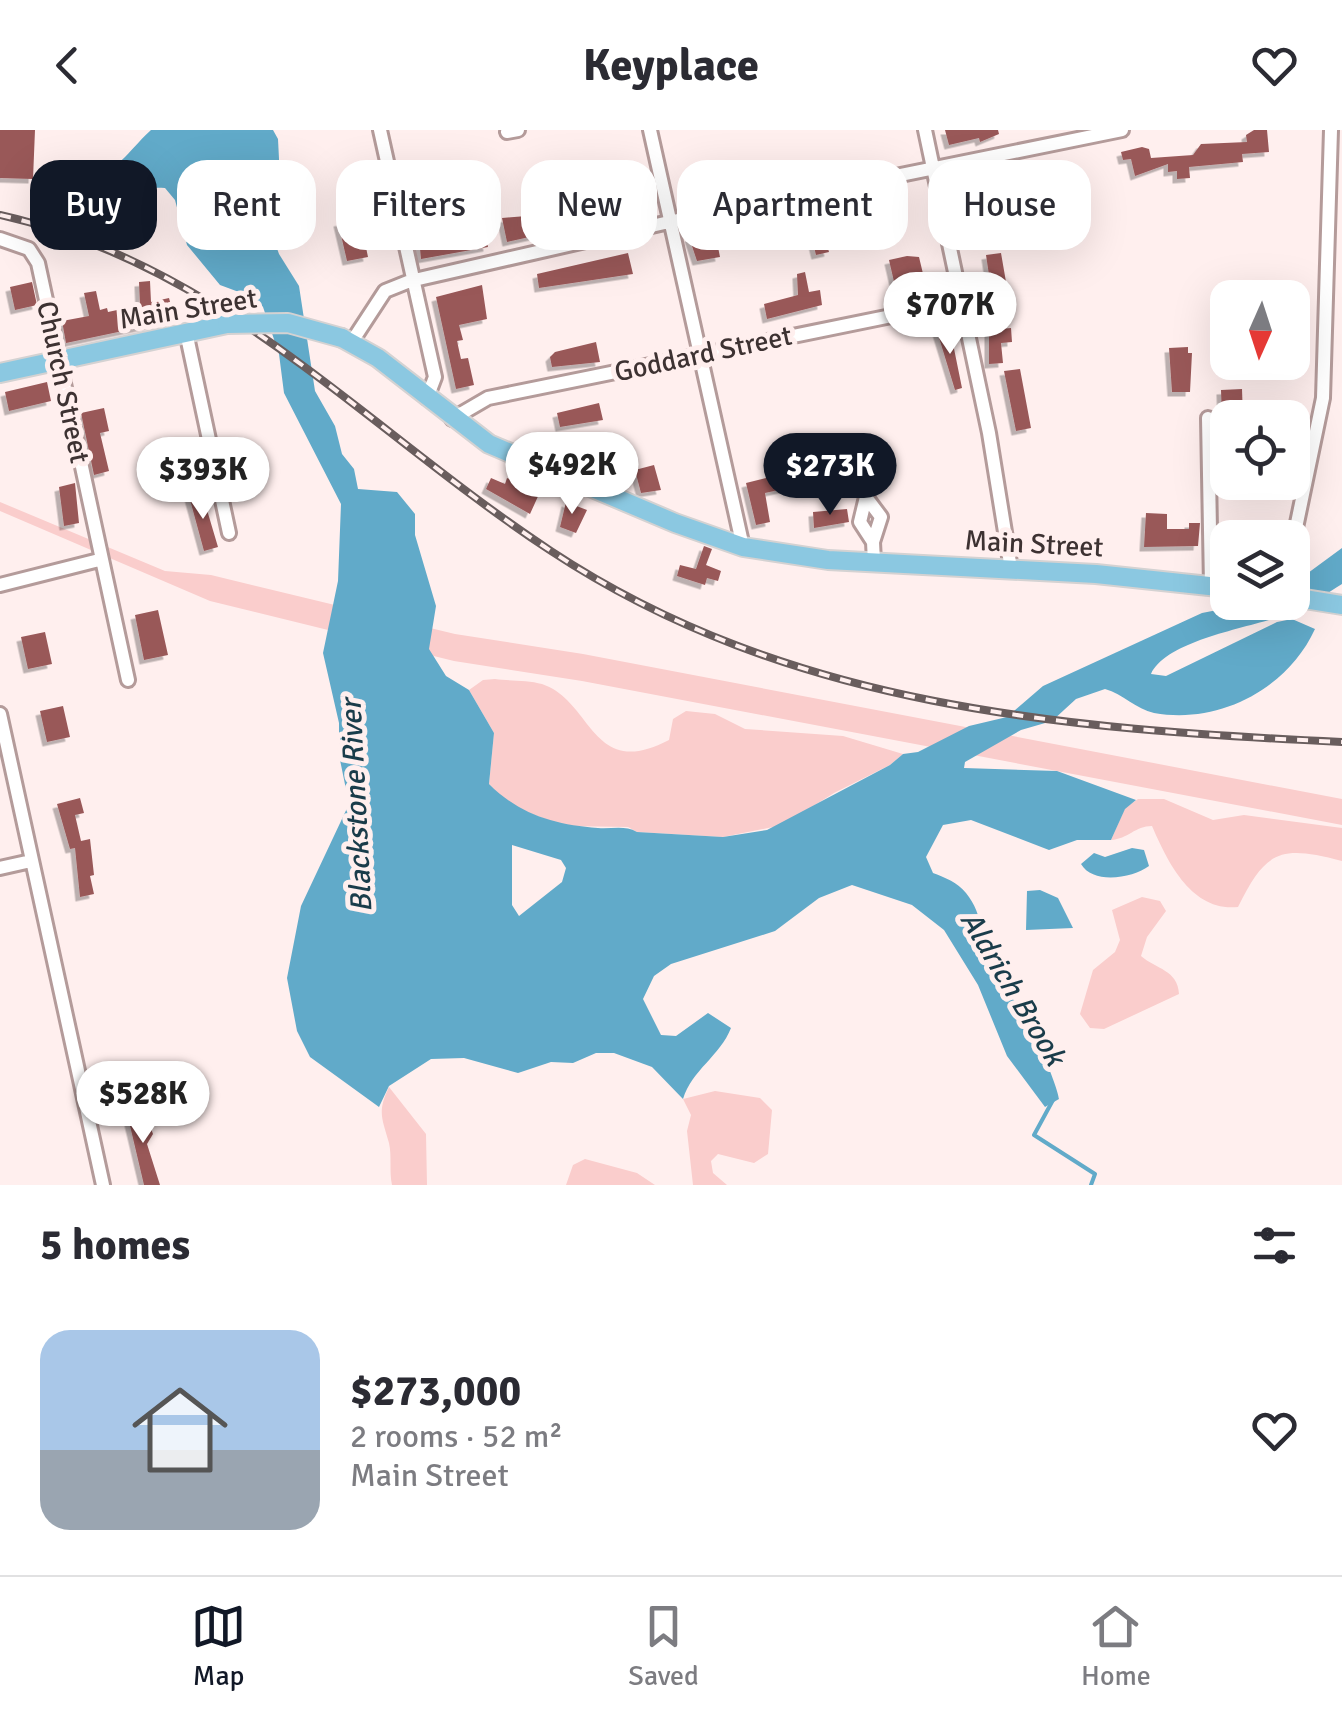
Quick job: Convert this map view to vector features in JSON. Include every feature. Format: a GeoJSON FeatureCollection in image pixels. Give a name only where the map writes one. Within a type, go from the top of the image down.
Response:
{"type":"FeatureCollection","features":[{"type":"Feature","properties":{"kind":"main road","name":"Main Street"},"geometry":{"type":"LineString","coordinates":[[0,373],[227,324],[298,325],[347,340],[480,439],[543,469],[744,547],[874,562],[1210,586]]}},
{"type":"Feature","properties":{"kind":"main road"},"geometry":{"type":"LineString","coordinates":[[1310,600],[1337,604]]}},
{"type":"Feature","properties":{"kind":"street"},"geometry":{"type":"LineString","coordinates":[[380,130],[387,160]]}},
{"type":"Feature","properties":{"kind":"street"},"geometry":{"type":"LineString","coordinates":[[650,130],[744,547]]}},
{"type":"Feature","properties":{"kind":"street"},"geometry":{"type":"LineString","coordinates":[[925,130],[931,160]]}},
{"type":"Feature","properties":{"kind":"street"},"geometry":{"type":"LineString","coordinates":[[973,160],[1122,130]]}},
{"type":"Feature","properties":{"kind":"street"},"geometry":{"type":"LineString","coordinates":[[1298,520],[1323,398],[1331,130]]}},
{"type":"Feature","properties":{"kind":"street"},"geometry":{"type":"LineString","coordinates":[[347,340],[385,291],[414,280],[928,169]]}},
{"type":"Feature","properties":{"kind":"street","name":"Church Street"},"geometry":{"type":"LineString","coordinates":[[0,239],[29,248],[36,259],[128,680]]}},
{"type":"Feature","properties":{"kind":"street"},"geometry":{"type":"LineString","coordinates":[[407,250],[435,377],[427,398]]}},
{"type":"Feature","properties":{"kind":"street"},"geometry":{"type":"LineString","coordinates":[[950,250],[989,433],[1011,569]]}},
{"type":"Feature","properties":{"kind":"street","name":"Goddard Street"},"geometry":{"type":"LineString","coordinates":[[452,419],[488,398],[960,302]]}},
{"type":"Feature","properties":{"kind":"street"},"geometry":{"type":"LineString","coordinates":[[186,332],[229,533]]}},
{"type":"Feature","properties":{"kind":"street"},"geometry":{"type":"LineString","coordinates":[[1208,418],[1215,520]]}},
{"type":"Feature","properties":{"kind":"street"},"geometry":{"type":"LineString","coordinates":[[874,542],[874,562]]}},
{"type":"Feature","properties":{"kind":"street"},"geometry":{"type":"LineString","coordinates":[[0,585],[99,560]]}},
{"type":"Feature","properties":{"kind":"street"},"geometry":{"type":"LineString","coordinates":[[0,714],[5,766],[31,861],[104,1185]]}},
{"type":"Feature","properties":{"kind":"street"},"geometry":{"type":"LineString","coordinates":[[0,868],[31,861]]}},
{"type":"Feature","properties":{"kind":"shaded area"},"geometry":{"type":"Polygon","coordinates":[[[0,502],[165,571],[211,575],[455,634],[583,654],[1342,799],[1342,825],[582,681],[454,661],[210,601],[0,511],[0,502]]]}},
{"type":"Feature","properties":{"kind":"shaded area"},"geometry":{"type":"Polygon","coordinates":[[[483,680],[542,684],[559,693],[595,734],[623,751],[643,750],[669,740],[673,719],[686,711],[715,714],[745,729],[843,736],[903,754],[783,825],[723,837],[637,832],[628,827],[564,826],[510,806],[489,784],[494,733],[469,690],[483,680]]]}},
{"type":"Feature","properties":{"kind":"shaded area"},"geometry":{"type":"Polygon","coordinates":[[[1138,799],[1164,799],[1213,820],[1244,815],[1342,828],[1342,861],[1289,853],[1267,863],[1238,907],[1207,902],[1174,869],[1152,826],[1111,840],[1125,808],[1138,799]]]}},
{"type":"Feature","properties":{"kind":"shaded area"},"geometry":{"type":"Polygon","coordinates":[[[1142,897],[1160,901],[1166,911],[1147,937],[1141,956],[1175,980],[1179,994],[1104,1029],[1090,1028],[1080,1014],[1093,970],[1115,952],[1120,940],[1112,910],[1142,897]]]}},
{"type":"Feature","properties":{"kind":"shaded area"},"geometry":{"type":"Polygon","coordinates":[[[389,1087],[426,1134],[427,1185],[392,1185],[390,1148],[382,1115],[389,1087]]]}},
{"type":"Feature","properties":{"kind":"shaded area"},"geometry":{"type":"Polygon","coordinates":[[[715,1091],[760,1098],[772,1110],[768,1154],[754,1163],[718,1154],[711,1161],[713,1173],[727,1185],[693,1185],[687,1131],[691,1115],[683,1099],[715,1091]]]}},
{"type":"Feature","properties":{"kind":"shaded area"},"geometry":{"type":"Polygon","coordinates":[[[585,1159],[637,1173],[655,1185],[566,1185],[573,1165],[585,1159]]]}},
{"type":"Feature","properties":{"kind":"water"},"geometry":{"type":"Polygon","coordinates":[[[151,130],[273,130],[278,139],[279,160],[177,160],[177,208],[165,188],[157,188],[157,160],[121,160],[151,130]]]}},
{"type":"Feature","properties":{"kind":"water","name":"Blackstone River"},"geometry":{"type":"Polygon","coordinates":[[[191,250],[278,250],[299,286],[315,391],[335,426],[342,454],[354,469],[358,489],[397,492],[415,514],[415,535],[436,606],[429,649],[446,676],[469,690],[494,733],[489,784],[513,804],[539,816],[568,824],[637,832],[723,837],[767,830],[890,765],[903,754],[918,752],[969,726],[1007,717],[1043,686],[1202,613],[1210,611],[1210,620],[1267,620],[1194,642],[1160,662],[1151,674],[1166,676],[1277,622],[1294,620],[1315,629],[1288,669],[1270,685],[1227,707],[1179,715],[1154,713],[1105,689],[1076,699],[1052,721],[1021,730],[965,762],[964,768],[1057,771],[1136,800],[1125,809],[1111,840],[1077,840],[1049,850],[971,820],[943,825],[926,857],[933,873],[959,886],[972,901],[994,974],[1028,1019],[1059,1099],[1045,1107],[1007,1056],[978,985],[944,930],[912,905],[852,885],[819,898],[775,931],[671,964],[654,976],[643,999],[661,1035],[676,1036],[708,1013],[731,1028],[683,1099],[652,1067],[614,1053],[596,1053],[573,1063],[551,1062],[518,1073],[464,1058],[431,1059],[389,1086],[379,1107],[310,1057],[297,1031],[287,978],[301,906],[349,804],[339,755],[339,723],[323,653],[338,581],[341,504],[284,393],[279,354],[263,307],[255,298],[220,285],[191,250]],[[512,845],[512,905],[519,916],[562,882],[566,868],[561,860],[512,845]]]}},
{"type":"Feature","properties":{"kind":"water"},"geometry":{"type":"Polygon","coordinates":[[[1342,548],[1342,584],[1310,604],[1310,572],[1342,548]]]}},
{"type":"Feature","properties":{"kind":"water"},"geometry":{"type":"Polygon","coordinates":[[[1132,848],[1144,850],[1149,866],[1133,874],[1104,877],[1094,875],[1081,864],[1094,853],[1105,857],[1132,848]]]}},
{"type":"Feature","properties":{"kind":"water"},"geometry":{"type":"Polygon","coordinates":[[[1040,890],[1058,898],[1073,928],[1026,930],[1027,891],[1040,890]]]}},
{"type":"Feature","properties":{"kind":"building"},"geometry":{"type":"Polygon","coordinates":[[[0,130],[35,130],[30,179],[0,178],[0,130]]]}},
{"type":"Feature","properties":{"kind":"building"},"geometry":{"type":"Polygon","coordinates":[[[945,130],[998,130],[999,134],[980,142],[979,138],[949,145],[945,130]]]}},
{"type":"Feature","properties":{"kind":"building"},"geometry":{"type":"Polygon","coordinates":[[[1254,130],[1267,130],[1269,152],[1242,154],[1243,162],[1189,167],[1190,178],[1177,179],[1177,171],[1168,172],[1168,164],[1135,176],[1131,159],[1123,160],[1121,152],[1142,147],[1149,149],[1151,158],[1193,155],[1201,144],[1247,142],[1246,135],[1254,130]]]}},
{"type":"Feature","properties":{"kind":"building"},"geometry":{"type":"Polygon","coordinates":[[[521,216],[521,239],[507,242],[502,218],[521,216]]]}},
{"type":"Feature","properties":{"kind":"building"},"geometry":{"type":"Polygon","coordinates":[[[344,250],[367,250],[368,257],[347,261],[344,250]]]}},
{"type":"Feature","properties":{"kind":"building"},"geometry":{"type":"Polygon","coordinates":[[[420,250],[471,250],[421,259],[420,250]]]}},
{"type":"Feature","properties":{"kind":"building"},"geometry":{"type":"Polygon","coordinates":[[[693,250],[719,250],[720,257],[697,261],[693,250]]]}},
{"type":"Feature","properties":{"kind":"building"},"geometry":{"type":"Polygon","coordinates":[[[628,253],[633,274],[539,288],[537,274],[628,253]]]}},
{"type":"Feature","properties":{"kind":"building"},"geometry":{"type":"Polygon","coordinates":[[[1001,253],[1010,305],[994,308],[986,255],[1001,253]]]}},
{"type":"Feature","properties":{"kind":"building"},"geometry":{"type":"Polygon","coordinates":[[[919,257],[925,282],[895,286],[889,260],[919,257]]]}},
{"type":"Feature","properties":{"kind":"building"},"geometry":{"type":"Polygon","coordinates":[[[805,272],[809,292],[820,290],[822,305],[767,319],[764,304],[798,295],[797,274],[805,272]]]}},
{"type":"Feature","properties":{"kind":"building"},"geometry":{"type":"Polygon","coordinates":[[[150,281],[151,302],[169,298],[175,320],[66,343],[62,321],[89,316],[84,293],[96,291],[100,310],[107,308],[108,312],[140,305],[139,282],[150,281]]]}},
{"type":"Feature","properties":{"kind":"building"},"geometry":{"type":"Polygon","coordinates":[[[32,282],[37,305],[15,310],[10,287],[32,282]]]}},
{"type":"Feature","properties":{"kind":"building"},"geometry":{"type":"Polygon","coordinates":[[[482,285],[487,319],[459,325],[463,340],[457,341],[461,359],[468,358],[474,385],[456,389],[436,297],[482,285]]]}},
{"type":"Feature","properties":{"kind":"building"},"geometry":{"type":"Polygon","coordinates":[[[1011,328],[1012,342],[1001,343],[1003,363],[989,364],[989,330],[1011,328]]]}},
{"type":"Feature","properties":{"kind":"building"},"geometry":{"type":"Polygon","coordinates":[[[950,329],[962,388],[955,390],[937,331],[950,329]]]}},
{"type":"Feature","properties":{"kind":"building"},"geometry":{"type":"Polygon","coordinates":[[[596,342],[600,362],[552,367],[550,357],[555,352],[596,342]]]}},
{"type":"Feature","properties":{"kind":"building"},"geometry":{"type":"Polygon","coordinates":[[[1188,347],[1188,353],[1192,353],[1190,392],[1172,392],[1169,348],[1188,347]]]}},
{"type":"Feature","properties":{"kind":"building"},"geometry":{"type":"Polygon","coordinates":[[[1020,369],[1031,428],[1016,431],[1004,371],[1020,369]]]}},
{"type":"Feature","properties":{"kind":"building"},"geometry":{"type":"Polygon","coordinates":[[[47,382],[51,401],[9,411],[5,392],[47,382]]]}},
{"type":"Feature","properties":{"kind":"building"},"geometry":{"type":"Polygon","coordinates":[[[1242,389],[1242,400],[1221,400],[1221,390],[1242,389]]]}},
{"type":"Feature","properties":{"kind":"building"},"geometry":{"type":"Polygon","coordinates":[[[599,403],[603,420],[560,427],[557,413],[599,403]]]}},
{"type":"Feature","properties":{"kind":"building"},"geometry":{"type":"Polygon","coordinates":[[[104,408],[109,431],[100,433],[109,471],[94,475],[81,413],[104,408]]]}},
{"type":"Feature","properties":{"kind":"building"},"geometry":{"type":"Polygon","coordinates":[[[654,465],[661,490],[641,493],[635,470],[654,465]]]}},
{"type":"Feature","properties":{"kind":"building"},"geometry":{"type":"Polygon","coordinates":[[[802,469],[804,479],[790,482],[792,487],[765,493],[770,522],[756,525],[746,483],[802,469]]]}},
{"type":"Feature","properties":{"kind":"building"},"geometry":{"type":"Polygon","coordinates":[[[491,478],[505,484],[507,478],[540,492],[530,514],[486,489],[491,478]]]}},
{"type":"Feature","properties":{"kind":"building"},"geometry":{"type":"Polygon","coordinates":[[[75,483],[79,523],[64,526],[59,487],[75,483]]]}},
{"type":"Feature","properties":{"kind":"building"},"geometry":{"type":"Polygon","coordinates":[[[202,493],[218,547],[204,551],[189,496],[202,493]]]}},
{"type":"Feature","properties":{"kind":"building"},"geometry":{"type":"Polygon","coordinates":[[[566,502],[587,510],[576,533],[560,527],[566,502]]]}},
{"type":"Feature","properties":{"kind":"building"},"geometry":{"type":"Polygon","coordinates":[[[847,509],[849,522],[814,528],[813,512],[847,509]]]}},
{"type":"Feature","properties":{"kind":"building"},"geometry":{"type":"Polygon","coordinates":[[[1146,513],[1167,514],[1167,529],[1189,529],[1189,523],[1200,523],[1198,546],[1144,547],[1146,513]]]}},
{"type":"Feature","properties":{"kind":"building"},"geometry":{"type":"Polygon","coordinates":[[[704,546],[712,549],[706,565],[721,571],[718,581],[707,578],[705,585],[677,576],[680,565],[696,569],[704,546]]]}},
{"type":"Feature","properties":{"kind":"building"},"geometry":{"type":"Polygon","coordinates":[[[158,610],[168,655],[144,660],[135,615],[158,610]]]}},
{"type":"Feature","properties":{"kind":"building"},"geometry":{"type":"Polygon","coordinates":[[[45,632],[52,664],[28,669],[21,637],[45,632]]]}},
{"type":"Feature","properties":{"kind":"building"},"geometry":{"type":"Polygon","coordinates":[[[63,706],[70,737],[47,742],[40,711],[63,706]]]}},
{"type":"Feature","properties":{"kind":"building"},"geometry":{"type":"Polygon","coordinates":[[[80,798],[84,813],[75,815],[81,841],[90,839],[94,894],[80,897],[75,848],[70,849],[57,804],[80,798]]]}},
{"type":"Feature","properties":{"kind":"building"},"geometry":{"type":"Polygon","coordinates":[[[144,1109],[153,1134],[147,1144],[160,1185],[144,1185],[127,1113],[144,1109]]]}},
{"type":"Feature","properties":{"kind":"waterway","name":"Aldrich Brook"},"geometry":{"type":"LineString","coordinates":[[1053,1100],[1034,1135],[1095,1174],[1091,1185]]}},
{"type":"Feature","properties":{"kind":"railway"},"geometry":{"type":"LineString","coordinates":[[0,215],[80,239],[154,272],[224,311],[551,551],[642,604],[736,645],[833,677],[932,700],[1033,717],[1135,729],[1342,742]]}}]}
